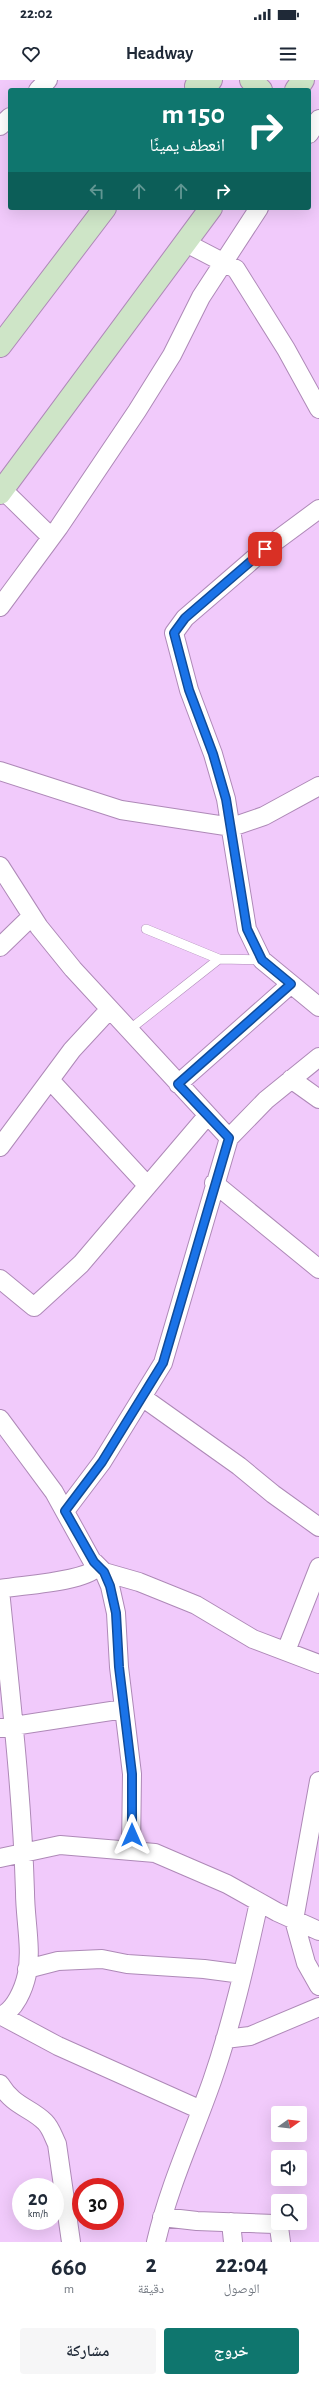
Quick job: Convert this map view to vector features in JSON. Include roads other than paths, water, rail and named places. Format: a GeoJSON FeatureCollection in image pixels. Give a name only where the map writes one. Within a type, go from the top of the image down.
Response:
{"type":"FeatureCollection","features":[{"type":"Feature","properties":{"kind":"main road"},"geometry":{"type":"LineString","coordinates":[[251,80],[259,88]]}},
{"type":"Feature","properties":{"kind":"main road"},"geometry":{"type":"LineString","coordinates":[[0,346],[103,210]]}},
{"type":"Feature","properties":{"kind":"main road"},"geometry":{"type":"LineString","coordinates":[[1,491],[210,210]]}},
{"type":"Feature","properties":{"kind":"street"},"geometry":{"type":"LineString","coordinates":[[40,88],[48,80]]}},
{"type":"Feature","properties":{"kind":"street"},"geometry":{"type":"LineString","coordinates":[[0,126],[8,119]]}},
{"type":"Feature","properties":{"kind":"street"},"geometry":{"type":"LineString","coordinates":[[0,607],[51,537],[137,412],[172,354],[223,262],[258,210]]}},
{"type":"Feature","properties":{"kind":"street"},"geometry":{"type":"LineString","coordinates":[[186,243],[236,269],[286,349],[319,409]]}},
{"type":"Feature","properties":{"kind":"street"},"geometry":{"type":"LineString","coordinates":[[1,491],[51,537]]}},
{"type":"Feature","properties":{"kind":"street"},"geometry":{"type":"LineString","coordinates":[[319,509],[265,549],[185,618],[174,633],[189,690],[213,754],[232,827],[247,929],[262,960],[319,1007]]}},
{"type":"Feature","properties":{"kind":"street"},"geometry":{"type":"LineString","coordinates":[[0,771],[121,810],[232,827],[264,816],[319,786]]}},
{"type":"Feature","properties":{"kind":"street"},"geometry":{"type":"LineString","coordinates":[[0,866],[32,916],[73,970],[229,1138]]}},
{"type":"Feature","properties":{"kind":"street"},"geometry":{"type":"LineString","coordinates":[[0,947],[32,916]]}},
{"type":"Feature","properties":{"kind":"street"},"geometry":{"type":"LineString","coordinates":[[178,1084],[291,984]]}},
{"type":"Feature","properties":{"kind":"street"},"geometry":{"type":"LineString","coordinates":[[0,1147],[72,1050],[109,1010]]}},
{"type":"Feature","properties":{"kind":"street"},"geometry":{"type":"LineString","coordinates":[[65,1511],[102,1462],[163,1363],[193,1266],[214,1183],[229,1138],[266,1100],[319,1057]]}},
{"type":"Feature","properties":{"kind":"street"},"geometry":{"type":"LineString","coordinates":[[291,1079],[319,1099]]}},
{"type":"Feature","properties":{"kind":"street"},"geometry":{"type":"LineString","coordinates":[[50,1080],[147,1186]]}},
{"type":"Feature","properties":{"kind":"street"},"geometry":{"type":"LineString","coordinates":[[0,1279],[34,1308],[81,1264],[207,1116]]}},
{"type":"Feature","properties":{"kind":"street"},"geometry":{"type":"LineString","coordinates":[[214,1183],[319,1269]]}},
{"type":"Feature","properties":{"kind":"street"},"geometry":{"type":"LineString","coordinates":[[142,1398],[239,1466],[319,1527]]}},
{"type":"Feature","properties":{"kind":"street"},"geometry":{"type":"LineString","coordinates":[[0,1420],[54,1492],[110,1586],[116,1613],[124,1709],[132,1774],[132,1851]]}},
{"type":"Feature","properties":{"kind":"street"},"geometry":{"type":"LineString","coordinates":[[201,2110],[58,2046],[2,2016],[22,1991],[27,1969],[25,1853],[6,1727],[0,1590],[86,1575],[99,1567],[196,1604],[253,1639],[319,1664]]}},
{"type":"Feature","properties":{"kind":"street"},"geometry":{"type":"LineString","coordinates":[[286,1651],[319,1567]]}},
{"type":"Feature","properties":{"kind":"street"},"geometry":{"type":"LineString","coordinates":[[6,1727],[124,1709]]}},
{"type":"Feature","properties":{"kind":"street"},"geometry":{"type":"LineString","coordinates":[[319,1782],[294,1920],[306,1963],[319,1986]]}},
{"type":"Feature","properties":{"kind":"street"},"geometry":{"type":"LineString","coordinates":[[0,1858],[60,1845],[155,1853],[227,1884],[294,1920],[319,1931]]}},
{"type":"Feature","properties":{"kind":"street"},"geometry":{"type":"LineString","coordinates":[[156,2242],[162,2217],[176,2174],[201,2110],[226,2038],[259,1902]]}},
{"type":"Feature","properties":{"kind":"street"},"geometry":{"type":"LineString","coordinates":[[27,1969],[58,1961],[94,1959],[242,1974]]}},
{"type":"Feature","properties":{"kind":"street"},"geometry":{"type":"LineString","coordinates":[[226,2038],[250,2036],[319,2007]]}},
{"type":"Feature","properties":{"kind":"street"},"geometry":{"type":"LineString","coordinates":[[0,2084],[6,2094],[23,2108],[44,2120],[51,2129],[57,2144],[63,2198],[71,2242]]}},
{"type":"Feature","properties":{"kind":"street"},"geometry":{"type":"LineString","coordinates":[[162,2217],[274,2224],[279,2227],[281,2242]]}},
{"type":"Feature","properties":{"kind":"street"},"geometry":{"type":"LineString","coordinates":[[231,2222],[233,2242]]}},
{"type":"Feature","properties":{"kind":"lane"},"geometry":{"type":"LineString","coordinates":[[146,929],[219,959],[262,960]]}},
{"type":"Feature","properties":{"kind":"lane"},"geometry":{"type":"LineString","coordinates":[[129,1030],[219,959]]}}]}
